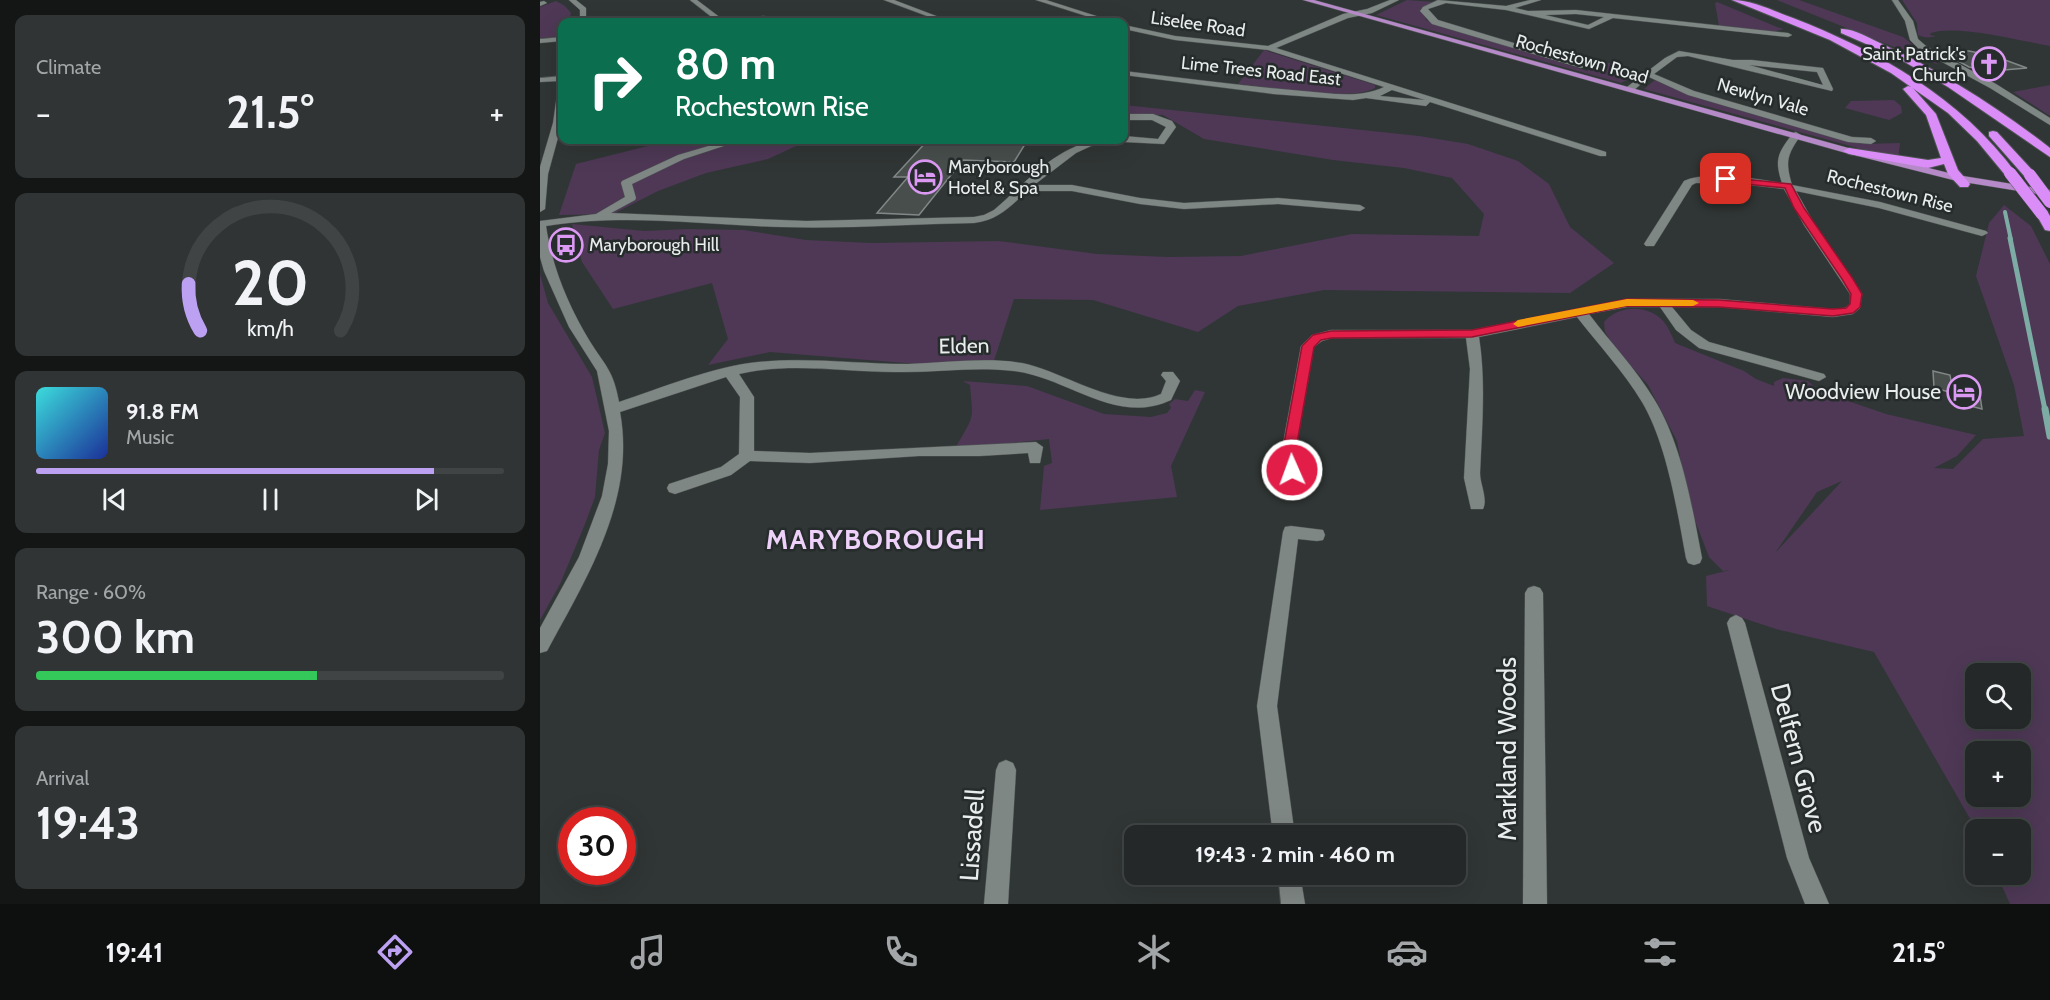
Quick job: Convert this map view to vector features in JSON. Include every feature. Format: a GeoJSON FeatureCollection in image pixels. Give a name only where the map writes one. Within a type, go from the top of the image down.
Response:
{"type":"FeatureCollection","features":[{"type":"Feature","properties":{"kind":"highway"},"geometry":{"type":"LineString","coordinates":[[1736,0],[1790,19],[1862,53],[1911,82],[1944,106],[1976,134],[2010,172],[2050,226]]}},
{"type":"Feature","properties":{"kind":"highway"},"geometry":{"type":"LineString","coordinates":[[1759,0],[1849,33],[1943,80],[1990,109],[2050,154]]}},
{"type":"Feature","properties":{"kind":"highway"},"geometry":{"type":"LineString","coordinates":[[1784,9],[1841,34],[1916,74],[1954,101],[1990,131],[2050,200]]}},
{"type":"Feature","properties":{"kind":"highway"},"geometry":{"type":"LineString","coordinates":[[1862,53],[1906,86],[1931,114],[1940,134],[1947,160],[1961,181]]}},
{"type":"Feature","properties":{"kind":"highway"},"geometry":{"type":"LineString","coordinates":[[1849,151],[1919,164],[1939,163],[1947,160]]}},
{"type":"Feature","properties":{"kind":"main road","name":"Rochestown Road"},"geometry":{"type":"LineString","coordinates":[[1306,0],[1796,135],[1895,167],[2050,200]]}},
{"type":"Feature","properties":{"kind":"main road","name":"Rochestown Road"},"geometry":{"type":"LineString","coordinates":[[1961,181],[2050,193]]}},
{"type":"Feature","properties":{"kind":"street"},"geometry":{"type":"LineString","coordinates":[[572,0],[584,9],[583,18]]}},
{"type":"Feature","properties":{"kind":"street"},"geometry":{"type":"LineString","coordinates":[[693,0],[717,18]]}},
{"type":"Feature","properties":{"kind":"street"},"geometry":{"type":"LineString","coordinates":[[887,0],[937,18]]}},
{"type":"Feature","properties":{"kind":"street"},"geometry":{"type":"LineString","coordinates":[[1039,0],[1098,18]]}},
{"type":"Feature","properties":{"kind":"street"},"geometry":{"type":"LineString","coordinates":[[1269,48],[1396,0]]}},
{"type":"Feature","properties":{"kind":"street"},"geometry":{"type":"LineString","coordinates":[[1506,8],[1538,0]]}},
{"type":"Feature","properties":{"kind":"street"},"geometry":{"type":"LineString","coordinates":[[1895,0],[1908,21],[1914,40],[1923,48],[1993,86],[2050,122]]}},
{"type":"Feature","properties":{"kind":"street"},"geometry":{"type":"LineString","coordinates":[[1588,62],[1581,66],[1434,22],[1425,14],[1425,8],[1443,1],[1506,8],[1589,27],[1610,16]]}},
{"type":"Feature","properties":{"kind":"street"},"geometry":{"type":"LineString","coordinates":[[1527,13],[1560,11],[1788,35]]}},
{"type":"Feature","properties":{"kind":"street","name":"Liselee Road"},"geometry":{"type":"LineString","coordinates":[[1128,28],[1175,38],[1269,48]]}},
{"type":"Feature","properties":{"kind":"street"},"geometry":{"type":"LineString","coordinates":[[540,42],[558,40]]}},
{"type":"Feature","properties":{"kind":"street","name":"Lime Trees Road East"},"geometry":{"type":"LineString","coordinates":[[1269,48],[1603,154]]}},
{"type":"Feature","properties":{"kind":"street","name":"Newlyn Vale"},"geometry":{"type":"LineString","coordinates":[[1630,89],[1681,52],[1694,53],[1730,63],[1829,89],[1820,70],[1752,62],[1730,63]]}},
{"type":"Feature","properties":{"kind":"street","name":"Lime Trees Road East"},"geometry":{"type":"LineString","coordinates":[[1128,73],[1273,91],[1369,97],[1393,86]]}},
{"type":"Feature","properties":{"kind":"street","name":"Newlyn Vale"},"geometry":{"type":"LineString","coordinates":[[1650,75],[1691,93],[1851,140],[1871,141]]}},
{"type":"Feature","properties":{"kind":"street"},"geometry":{"type":"LineString","coordinates":[[540,80],[558,80]]}},
{"type":"Feature","properties":{"kind":"street"},"geometry":{"type":"LineString","coordinates":[[1369,97],[1425,103],[1441,102]]}},
{"type":"Feature","properties":{"kind":"street"},"geometry":{"type":"LineString","coordinates":[[1128,117],[1162,119],[1171,127],[1161,142],[1128,139]]}},
{"type":"Feature","properties":{"kind":"street"},"geometry":{"type":"LineString","coordinates":[[540,209],[543,174],[558,123]]}},
{"type":"Feature","properties":{"kind":"street"},"geometry":{"type":"LineString","coordinates":[[1292,470],[1289,449],[1308,346],[1317,338],[1331,334],[1472,334],[1627,303],[1719,303],[1833,313],[1849,311],[1856,305],[1856,294],[1799,208],[1782,172],[1782,155],[1796,135]]}},
{"type":"Feature","properties":{"kind":"street"},"geometry":{"type":"LineString","coordinates":[[540,645],[574,584],[606,517],[615,477],[619,441],[614,409],[604,371],[584,342],[550,277],[540,230],[598,215],[631,198],[626,183],[681,157],[724,144]]}},
{"type":"Feature","properties":{"kind":"street"},"geometry":{"type":"LineString","coordinates":[[598,215],[686,216],[783,224],[974,220],[987,218],[998,212],[1053,164],[1086,144]]}},
{"type":"Feature","properties":{"kind":"street","name":"Rochestown Rise"},"geometry":{"type":"LineString","coordinates":[[1650,244],[1688,183],[1694,180],[1726,179],[1788,186],[1872,204],[1982,232]]}},
{"type":"Feature","properties":{"kind":"street"},"geometry":{"type":"LineString","coordinates":[[1026,188],[1072,188],[1140,201],[1184,206],[1278,201],[1360,208]]}},
{"type":"Feature","properties":{"kind":"street"},"geometry":{"type":"LineString","coordinates":[[1664,303],[1671,316],[1692,339],[1704,345],[1819,377]]}},
{"type":"Feature","properties":{"kind":"street"},"geometry":{"type":"LineString","coordinates":[[1581,313],[1647,400],[1661,427],[1682,497],[1694,558]]}},
{"type":"Feature","properties":{"kind":"street"},"geometry":{"type":"LineString","coordinates":[[1472,334],[1477,369],[1472,478],[1477,505]]}},
{"type":"Feature","properties":{"kind":"street","name":"Elden"},"geometry":{"type":"LineString","coordinates":[[614,409],[666,390],[757,366],[905,368],[1011,366],[1030,369],[1109,400],[1151,405],[1163,400],[1172,390],[1173,381],[1168,375]]}},
{"type":"Feature","properties":{"kind":"street"},"geometry":{"type":"LineString","coordinates":[[729,372],[747,397],[747,456]]}},
{"type":"Feature","properties":{"kind":"street"},"geometry":{"type":"LineString","coordinates":[[675,488],[726,471],[747,456],[810,458],[1036,447],[1035,459]]}},
{"type":"Feature","properties":{"kind":"street"},"geometry":{"type":"LineString","coordinates":[[1283,825],[1267,706],[1291,532],[1317,535]]}},
{"type":"Feature","properties":{"kind":"street","name":"Markland Woods"},"geometry":{"type":"LineString","coordinates":[[1534,593],[1535,904]]}},
{"type":"Feature","properties":{"kind":"street","name":"Delfern Grove"},"geometry":{"type":"LineString","coordinates":[[1736,623],[1798,858],[1816,904]]}},
{"type":"Feature","properties":{"kind":"street","name":"Lissadell"},"geometry":{"type":"LineString","coordinates":[[996,904],[1006,770]]}},
{"type":"Feature","properties":{"kind":"street"},"geometry":{"type":"LineString","coordinates":[[1290,885],[1293,904]]}},
{"type":"Feature","properties":{"kind":"shaded area"},"geometry":{"type":"Polygon","coordinates":[[[1407,0],[1434,2],[1420,9],[1425,14],[1426,20],[1587,71],[1602,61],[1642,72],[1621,83],[1376,15],[1407,0]]]}},
{"type":"Feature","properties":{"kind":"shaded area"},"geometry":{"type":"Polygon","coordinates":[[[1777,0],[1799,0],[1903,37],[1939,65],[1777,0]]]}},
{"type":"Feature","properties":{"kind":"shaded area"},"geometry":{"type":"Polygon","coordinates":[[[1902,0],[2050,0],[2050,46],[1972,32],[1942,31],[1930,35],[1936,36],[1922,37],[1918,35],[1917,23],[1902,0]]]}},
{"type":"Feature","properties":{"kind":"shaded area"},"geometry":{"type":"Polygon","coordinates":[[[556,1],[571,13],[570,18],[558,18],[558,36],[540,38],[540,7],[556,1]]]}},
{"type":"Feature","properties":{"kind":"shaded area"},"geometry":{"type":"Polygon","coordinates":[[[1715,3],[1784,29],[1772,32],[1719,26],[1715,3]]]}},
{"type":"Feature","properties":{"kind":"shaded area"},"geometry":{"type":"Polygon","coordinates":[[[1264,50],[1375,85],[1375,88],[1364,92],[1329,94],[1238,84],[1264,50]]]}},
{"type":"Feature","properties":{"kind":"shaded area"},"geometry":{"type":"Polygon","coordinates":[[[1655,80],[1664,81],[1704,99],[1862,144],[1900,143],[1898,159],[1644,89],[1655,80]]]}},
{"type":"Feature","properties":{"kind":"shaded area"},"geometry":{"type":"Polygon","coordinates":[[[2050,85],[2050,116],[2013,92],[2050,85]]]}},
{"type":"Feature","properties":{"kind":"shaded area"},"geometry":{"type":"Polygon","coordinates":[[[1894,100],[1901,106],[1902,113],[1889,120],[1845,108],[1851,101],[1894,100]]]}},
{"type":"Feature","properties":{"kind":"shaded area"},"geometry":{"type":"Polygon","coordinates":[[[1128,105],[1419,136],[1468,144],[1518,161],[1549,184],[1570,227],[1614,263],[1570,293],[1324,290],[1238,306],[1198,332],[1093,300],[1014,299],[991,370],[770,352],[708,365],[728,339],[712,283],[613,309],[582,262],[572,224],[644,231],[744,230],[806,240],[871,243],[999,241],[1097,254],[1168,257],[1241,256],[1352,234],[1479,236],[1484,214],[1452,178],[1404,168],[1333,160],[1204,139],[1163,115],[1128,114],[1128,105]]]}},
{"type":"Feature","properties":{"kind":"shaded area"},"geometry":{"type":"Polygon","coordinates":[[[656,144],[800,144],[768,159],[706,173],[658,191],[613,214],[559,215],[576,164],[656,144]]]}},
{"type":"Feature","properties":{"kind":"shaded area"},"geometry":{"type":"Polygon","coordinates":[[[2004,205],[2031,226],[2050,264],[2050,904],[2010,904],[2001,885],[2031,885],[2031,819],[1970,819],[1874,652],[1776,629],[1707,606],[1706,576],[1730,570],[1723,571],[1709,557],[1689,505],[1677,441],[1648,385],[1616,349],[1605,332],[1604,322],[1617,312],[1634,309],[1650,312],[1664,322],[1675,343],[1744,371],[1774,386],[1774,382],[1783,378],[1808,381],[1819,391],[1886,414],[1976,435],[1957,456],[1934,468],[1953,469],[1983,439],[2024,436],[2014,385],[1976,276],[1989,223],[2004,205]],[[1842,481],[1817,492],[1775,553],[1842,481]]]}},
{"type":"Feature","properties":{"kind":"shaded area"},"geometry":{"type":"Polygon","coordinates":[[[540,274],[548,303],[592,377],[605,433],[599,450],[595,497],[560,584],[540,620],[540,274]]]}},
{"type":"Feature","properties":{"kind":"shaded area"},"geometry":{"type":"Polygon","coordinates":[[[963,381],[1027,386],[1104,414],[1151,417],[1167,413],[1171,408],[1169,404],[1175,399],[1188,401],[1195,390],[1205,392],[1171,466],[1177,497],[1040,510],[1044,466],[1052,463],[1049,439],[974,447],[957,445],[970,422],[972,411],[970,385],[963,381]]]}},
{"type":"Feature","properties":{"kind":"building","name":"Saint Patrick's Church"},"geometry":{"type":"Polygon","coordinates":[[[1940,51],[1969,51],[1994,56],[2027,68],[1992,71],[1969,67],[1940,51]]]}},
{"type":"Feature","properties":{"kind":"building","name":"Maryborough Hotel & Spa"},"geometry":{"type":"Polygon","coordinates":[[[924,144],[1025,144],[1014,162],[963,160],[919,215],[877,213],[908,177],[894,177],[924,144]]]}},
{"type":"Feature","properties":{"kind":"building"},"geometry":{"type":"Polygon","coordinates":[[[1933,371],[1950,375],[1953,393],[1934,388],[1933,371]]]}},
{"type":"Feature","properties":{"kind":"building"},"geometry":{"type":"Polygon","coordinates":[[[1959,384],[1979,389],[1982,409],[1962,404],[1959,384]]]}},
{"type":"Feature","properties":{"kind":"waterway"},"geometry":{"type":"LineString","coordinates":[[2005,212],[2011,240]]}},
{"type":"Feature","properties":{"kind":"waterway"},"geometry":{"type":"LineString","coordinates":[[2010,238],[2045,410]]}},
{"type":"Feature","properties":{"kind":"waterway"},"geometry":{"type":"LineString","coordinates":[[2045,409],[2050,436]]}},
{"type":"Feature","properties":{"kind":"slow traffic"},"geometry":{"type":"LineString","coordinates":[[1518,324],[1627,303],[1693,303]]}},
{"type":"Feature","properties":{"kind":"place","name":"Saint Patrick's Church"},"geometry":{"type":"Point","coordinates":[1989,64]}},
{"type":"Feature","properties":{"kind":"place","name":"Maryborough Hotel & Spa"},"geometry":{"type":"Point","coordinates":[925,177]}},
{"type":"Feature","properties":{"kind":"place","name":"Maryborough Hill"},"geometry":{"type":"Point","coordinates":[566,245]}},
{"type":"Feature","properties":{"kind":"place","name":"Woodview House"},"geometry":{"type":"Point","coordinates":[1964,392]}},
{"type":"Feature","properties":{"kind":"district","name":"MARYBOROUGH"},"geometry":{"type":"Point","coordinates":[876,540]}},
{"type":"Feature","properties":{"kind":"route"},"geometry":{"type":"LineString","coordinates":[[1292,470],[1289,449],[1308,346],[1317,338],[1331,334],[1472,334],[1627,303],[1719,303],[1833,313],[1849,311],[1856,305],[1856,294],[1848,279],[1829,255],[1788,186],[1726,179]]}}]}
